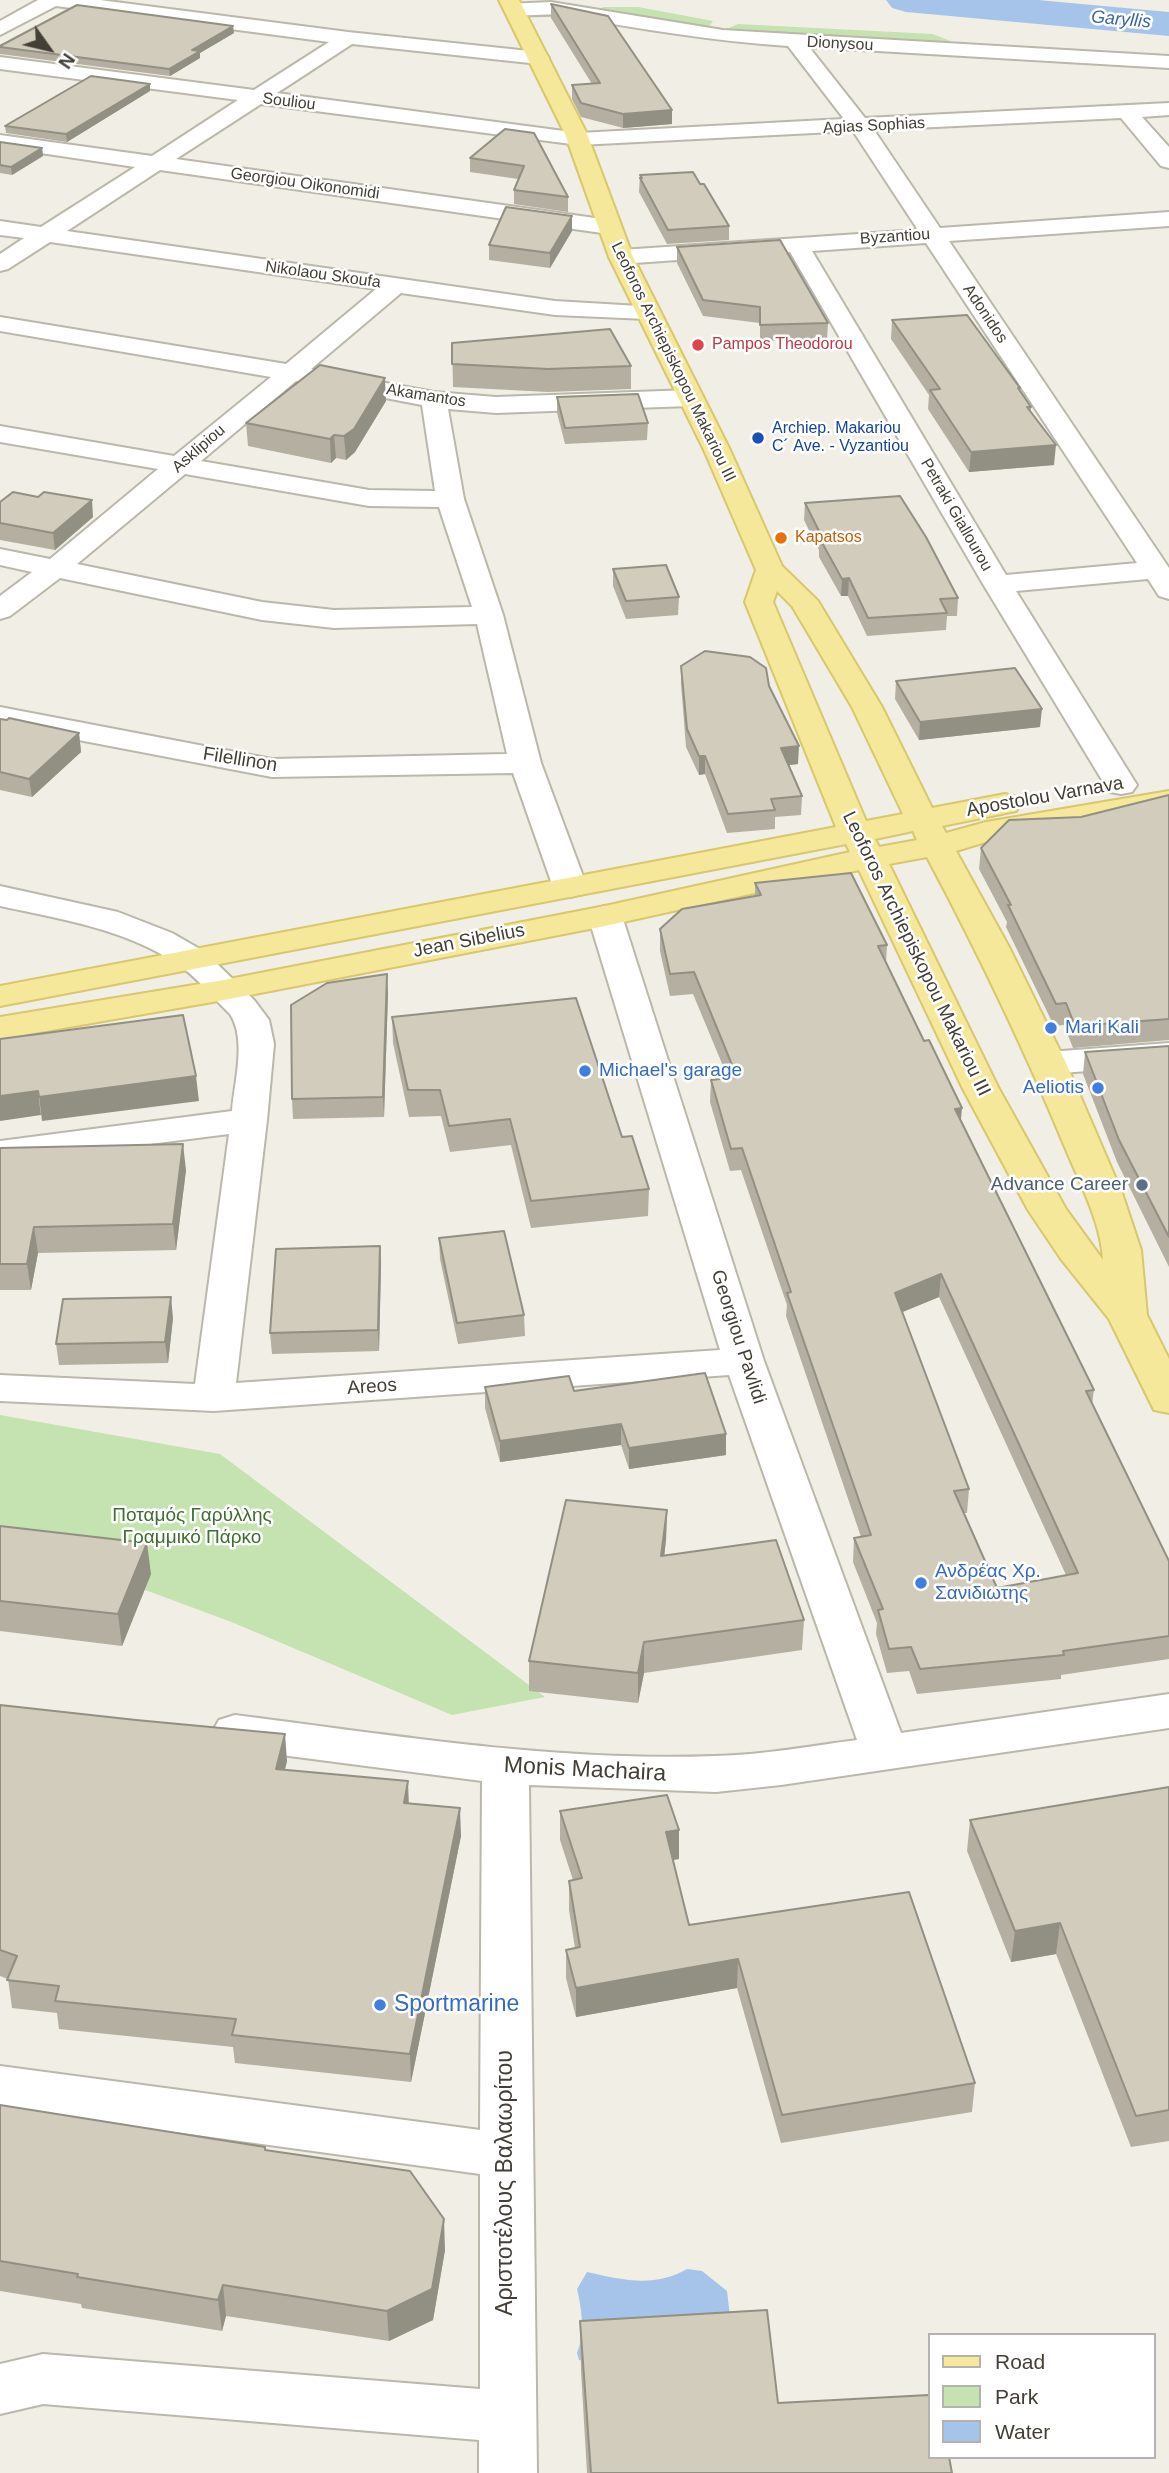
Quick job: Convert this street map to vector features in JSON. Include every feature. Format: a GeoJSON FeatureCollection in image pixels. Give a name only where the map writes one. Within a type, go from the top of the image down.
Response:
{"type":"FeatureCollection","features":[{"type":"Feature","properties":{"kind":"main road","name":"Leoforos Archiepiskopou Makariou III"},"geometry":{"type":"LineString","coordinates":[[511,4],[579,139],[621,257],[717,450],[770,570],[804,601],[867,707],[929,832],[992,947],[1048,1063],[1103,1193],[1122,1250],[1127,1315]]}},
{"type":"Feature","properties":{"kind":"main road","name":"Leoforos Archiepiskopou Makariou III"},"geometry":{"type":"LineString","coordinates":[[770,570],[759,602],[862,844],[980,1087],[1047,1210],[1075,1251],[1127,1315],[1169,1400]]}},
{"type":"Feature","properties":{"kind":"main road","name":"Apostolou Varnava"},"geometry":{"type":"LineString","coordinates":[[929,832],[1169,775]]}},
{"type":"Feature","properties":{"kind":"main road","name":"Apostolou Varnava"},"geometry":{"type":"LineString","coordinates":[[929,832],[986,832],[1169,801]]}},
{"type":"Feature","properties":{"kind":"main road","name":"Jean Sibelius"},"geometry":{"type":"LineString","coordinates":[[0,1028],[224,990],[604,916],[862,844],[929,832]]}},
{"type":"Feature","properties":{"kind":"main road","name":"Jean Sibelius"},"geometry":{"type":"LineString","coordinates":[[0,996],[816,841],[862,844]]}},
{"type":"Feature","properties":{"kind":"street"},"geometry":{"type":"LineString","coordinates":[[0,29],[54,0],[348,38],[539,58]]}},
{"type":"Feature","properties":{"kind":"street"},"geometry":{"type":"LineString","coordinates":[[568,10],[621,1],[728,20],[942,33],[959,36],[986,50]]}},
{"type":"Feature","properties":{"kind":"street","name":"Dionysou"},"geometry":{"type":"LineString","coordinates":[[511,4],[568,10],[709,34],[795,42],[986,50],[1169,62]]}},
{"type":"Feature","properties":{"kind":"street"},"geometry":{"type":"LineString","coordinates":[[709,34],[728,20]]}},
{"type":"Feature","properties":{"kind":"street"},"geometry":{"type":"LineString","coordinates":[[0,264],[348,38]]}},
{"type":"Feature","properties":{"kind":"street","name":"Adonidos"},"geometry":{"type":"LineString","coordinates":[[795,42],[861,127],[1162,580]]}},
{"type":"Feature","properties":{"kind":"street","name":"Souliou"},"geometry":{"type":"LineString","coordinates":[[0,63],[579,139]]}},
{"type":"Feature","properties":{"kind":"street","name":"Agias Sophias"},"geometry":{"type":"LineString","coordinates":[[579,139],[861,127],[1169,109]]}},
{"type":"Feature","properties":{"kind":"street"},"geometry":{"type":"LineString","coordinates":[[1127,112],[1169,161]]}},
{"type":"Feature","properties":{"kind":"street","name":"Georgiou Oikonomidi"},"geometry":{"type":"LineString","coordinates":[[0,141],[609,227]]}},
{"type":"Feature","properties":{"kind":"street","name":"Byzantiou"},"geometry":{"type":"LineString","coordinates":[[621,257],[1169,219]]}},
{"type":"Feature","properties":{"kind":"street","name":"Nikolaou Skoufa"},"geometry":{"type":"LineString","coordinates":[[0,228],[555,308],[647,312]]}},
{"type":"Feature","properties":{"kind":"street","name":"Petraki Giallourou"},"geometry":{"type":"LineString","coordinates":[[796,243],[997,584],[1121,785]]}},
{"type":"Feature","properties":{"kind":"street","name":"Asklipiou"},"geometry":{"type":"LineString","coordinates":[[0,610],[57,567],[394,286]]}},
{"type":"Feature","properties":{"kind":"street","name":"Akamantos"},"geometry":{"type":"LineString","coordinates":[[0,324],[289,372],[434,400],[496,405],[690,398]]}},
{"type":"Feature","properties":{"kind":"street"},"geometry":{"type":"LineString","coordinates":[[434,400],[450,499],[489,615],[524,763],[570,887]]}},
{"type":"Feature","properties":{"kind":"street"},"geometry":{"type":"LineString","coordinates":[[0,434],[369,498],[450,499]]}},
{"type":"Feature","properties":{"kind":"street"},"geometry":{"type":"LineString","coordinates":[[0,558],[57,567],[262,611],[334,619],[489,615]]}},
{"type":"Feature","properties":{"kind":"street"},"geometry":{"type":"LineString","coordinates":[[997,584],[1162,580]]}},
{"type":"Feature","properties":{"kind":"street","name":"Filellinon"},"geometry":{"type":"LineString","coordinates":[[0,716],[272,768],[524,763]]}},
{"type":"Feature","properties":{"kind":"street"},"geometry":{"type":"LineString","coordinates":[[0,896],[106,919],[160,940],[193,960],[242,1007],[254,1029],[256,1044],[249,1120],[214,1398]]}},
{"type":"Feature","properties":{"kind":"street","name":"Georgiou Pavlidi"},"geometry":{"type":"LineString","coordinates":[[604,916],[744,1361],[886,1752]]}},
{"type":"Feature","properties":{"kind":"street"},"geometry":{"type":"LineString","coordinates":[[1048,1063],[1169,1054]]}},
{"type":"Feature","properties":{"kind":"street"},"geometry":{"type":"LineString","coordinates":[[0,1152],[249,1120]]}},
{"type":"Feature","properties":{"kind":"street","name":"Areos"},"geometry":{"type":"LineString","coordinates":[[0,1388],[214,1398],[744,1361]]}},
{"type":"Feature","properties":{"kind":"street","name":"Monis Machaira"},"geometry":{"type":"LineString","coordinates":[[194,1728],[505,1767],[716,1774],[781,1768],[1169,1711]]}},
{"type":"Feature","properties":{"kind":"street","name":"Αριστοτέλους Βαλαωρίτου"},"geometry":{"type":"LineString","coordinates":[[505,1767],[508,2473]]}},
{"type":"Feature","properties":{"kind":"street"},"geometry":{"type":"LineString","coordinates":[[0,2087],[505,2155]]}},
{"type":"Feature","properties":{"kind":"street"},"geometry":{"type":"LineString","coordinates":[[0,2389],[43,2379],[508,2417]]}},
{"type":"Feature","properties":{"kind":"green space"},"geometry":{"type":"Polygon","coordinates":[[[603,7],[638,7],[713,21],[701,29],[594,13],[603,7]]]}},
{"type":"Feature","properties":{"kind":"green space"},"geometry":{"type":"Polygon","coordinates":[[[738,24],[933,34],[960,45],[721,31],[738,24]]]}},
{"type":"Feature","properties":{"kind":"green space","name":"Ποταμός Γαρύλλης Γραμμικό Πάρκο"},"geometry":{"type":"Polygon","coordinates":[[[0,1415],[220,1454],[545,1697],[452,1715],[234,1623],[0,1536],[0,1415]]]}},
{"type":"Feature","properties":{"kind":"water"},"geometry":{"type":"Polygon","coordinates":[[[687,2269],[702,2271],[727,2291],[730,2316],[592,2362],[579,2360],[577,2353],[582,2322],[577,2289],[587,2272],[638,2281],[663,2279],[687,2269]]]}},
{"type":"Feature","properties":{"kind":"building"},"geometry":{"type":"Polygon","coordinates":[[[551,4],[608,16],[672,110],[623,114],[581,103],[572,85],[600,83],[551,4]]]}},
{"type":"Feature","properties":{"kind":"building"},"geometry":{"type":"Polygon","coordinates":[[[77,5],[233,26],[192,50],[200,51],[169,69],[0,47],[77,5]]]}},
{"type":"Feature","properties":{"kind":"building"},"geometry":{"type":"Polygon","coordinates":[[[91,76],[150,84],[66,134],[5,126],[91,76]]]}},
{"type":"Feature","properties":{"kind":"building"},"geometry":{"type":"Polygon","coordinates":[[[505,129],[534,133],[568,197],[514,190],[524,166],[470,158],[505,129]]]}},
{"type":"Feature","properties":{"kind":"building"},"geometry":{"type":"Polygon","coordinates":[[[0,142],[42,148],[11,167],[0,165],[0,142]]]}},
{"type":"Feature","properties":{"kind":"building"},"geometry":{"type":"Polygon","coordinates":[[[693,172],[700,184],[704,184],[729,226],[668,230],[640,178],[640,175],[693,172]]]}},
{"type":"Feature","properties":{"kind":"building"},"geometry":{"type":"Polygon","coordinates":[[[506,207],[572,216],[550,253],[489,245],[506,207]]]}},
{"type":"Feature","properties":{"kind":"building"},"geometry":{"type":"Polygon","coordinates":[[[780,240],[828,323],[760,325],[760,307],[703,300],[677,247],[780,240]]]}},
{"type":"Feature","properties":{"kind":"building"},"geometry":{"type":"Polygon","coordinates":[[[967,315],[1020,388],[1031,407],[1027,407],[1056,445],[971,452],[930,390],[940,389],[892,320],[967,315]]]}},
{"type":"Feature","properties":{"kind":"building"},"geometry":{"type":"Polygon","coordinates":[[[610,329],[631,366],[548,369],[452,364],[452,343],[610,329]]]}},
{"type":"Feature","properties":{"kind":"building"},"geometry":{"type":"Polygon","coordinates":[[[320,365],[385,378],[354,429],[344,436],[334,435],[330,439],[246,423],[320,365]]]}},
{"type":"Feature","properties":{"kind":"building"},"geometry":{"type":"Polygon","coordinates":[[[638,394],[648,423],[565,428],[557,397],[638,394]]]}},
{"type":"Feature","properties":{"kind":"building"},"geometry":{"type":"Polygon","coordinates":[[[13,492],[38,497],[44,492],[92,500],[53,533],[0,523],[0,502],[13,492]]]}},
{"type":"Feature","properties":{"kind":"building"},"geometry":{"type":"Polygon","coordinates":[[[900,496],[926,537],[958,598],[940,599],[947,613],[868,618],[849,578],[842,579],[820,539],[823,539],[805,503],[900,496]]]}},
{"type":"Feature","properties":{"kind":"building"},"geometry":{"type":"Polygon","coordinates":[[[666,565],[679,597],[626,601],[613,569],[666,565]]]}},
{"type":"Feature","properties":{"kind":"building"},"geometry":{"type":"Polygon","coordinates":[[[705,651],[750,657],[766,668],[769,686],[799,746],[781,748],[802,796],[771,799],[775,810],[728,814],[705,756],[699,756],[687,729],[681,666],[705,651]]]}},
{"type":"Feature","properties":{"kind":"building"},"geometry":{"type":"Polygon","coordinates":[[[1015,668],[1042,709],[920,722],[896,681],[1015,668]]]}},
{"type":"Feature","properties":{"kind":"building"},"geometry":{"type":"Polygon","coordinates":[[[9,718],[79,733],[29,779],[0,772],[0,719],[9,718]]]}},
{"type":"Feature","properties":{"kind":"building"},"geometry":{"type":"Polygon","coordinates":[[[1169,795],[1169,1019],[1075,1026],[1066,1003],[1056,1004],[1008,905],[1011,905],[981,848],[1009,820],[1081,817],[1169,795]]]}},
{"type":"Feature","properties":{"kind":"building"},"geometry":{"type":"Polygon","coordinates":[[[851,873],[887,945],[878,946],[924,1041],[929,1040],[962,1108],[955,1109],[1094,1390],[1086,1391],[1169,1561],[1169,1636],[1063,1651],[1064,1655],[920,1669],[911,1647],[889,1649],[878,1610],[883,1609],[854,1538],[871,1535],[787,1293],[791,1292],[742,1148],[731,1149],[711,1080],[737,1077],[694,972],[670,974],[660,929],[682,909],[761,895],[755,883],[851,873]],[[941,1274],[895,1293],[969,1489],[954,1491],[997,1588],[1078,1573],[941,1274]]]}},
{"type":"Feature","properties":{"kind":"building"},"geometry":{"type":"Polygon","coordinates":[[[387,974],[383,1097],[292,1099],[291,1005],[327,983],[387,974]]]}},
{"type":"Feature","properties":{"kind":"building"},"geometry":{"type":"Polygon","coordinates":[[[576,998],[622,1137],[632,1136],[649,1189],[531,1201],[510,1119],[449,1126],[440,1090],[408,1090],[392,1017],[576,998]]]}},
{"type":"Feature","properties":{"kind":"building"},"geometry":{"type":"Polygon","coordinates":[[[183,1015],[196,1076],[39,1097],[38,1091],[0,1096],[0,1039],[183,1015]]]}},
{"type":"Feature","properties":{"kind":"building"},"geometry":{"type":"Polygon","coordinates":[[[1169,1046],[1169,1237],[1119,1140],[1085,1052],[1169,1046]]]}},
{"type":"Feature","properties":{"kind":"building"},"geometry":{"type":"Polygon","coordinates":[[[183,1144],[173,1224],[34,1227],[27,1264],[0,1264],[0,1148],[183,1144]]]}},
{"type":"Feature","properties":{"kind":"building"},"geometry":{"type":"Polygon","coordinates":[[[504,1231],[524,1315],[457,1323],[439,1238],[504,1231]]]}},
{"type":"Feature","properties":{"kind":"building"},"geometry":{"type":"Polygon","coordinates":[[[380,1246],[378,1330],[270,1333],[276,1249],[380,1246]]]}},
{"type":"Feature","properties":{"kind":"building"},"geometry":{"type":"Polygon","coordinates":[[[171,1297],[165,1342],[56,1344],[63,1299],[171,1297]]]}},
{"type":"Feature","properties":{"kind":"building"},"geometry":{"type":"Polygon","coordinates":[[[705,1373],[726,1434],[629,1448],[621,1424],[500,1441],[485,1387],[569,1376],[574,1391],[705,1373]]]}},
{"type":"Feature","properties":{"kind":"building"},"geometry":{"type":"Polygon","coordinates":[[[566,1500],[667,1510],[661,1556],[776,1540],[804,1620],[644,1642],[638,1673],[529,1661],[566,1500]]]}},
{"type":"Feature","properties":{"kind":"building"},"geometry":{"type":"Polygon","coordinates":[[[0,1526],[147,1543],[118,1614],[0,1601],[0,1526]]]}},
{"type":"Feature","properties":{"kind":"building"},"geometry":{"type":"Polygon","coordinates":[[[0,1705],[285,1734],[276,1769],[408,1781],[404,1803],[460,1808],[410,2054],[232,2035],[236,2019],[55,2001],[59,1986],[7,1980],[17,1956],[0,1950],[0,1705]]]}},
{"type":"Feature","properties":{"kind":"building"},"geometry":{"type":"Polygon","coordinates":[[[1169,1787],[1169,2110],[1136,2116],[1060,1923],[1015,1931],[970,1820],[1169,1787]]]}},
{"type":"Feature","properties":{"kind":"building"},"geometry":{"type":"Polygon","coordinates":[[[667,1795],[679,1830],[666,1832],[689,1925],[909,1892],[975,2083],[782,2115],[738,1959],[576,1988],[566,1950],[580,1947],[569,1881],[582,1878],[560,1811],[667,1795]]]}},
{"type":"Feature","properties":{"kind":"building"},"geometry":{"type":"Polygon","coordinates":[[[0,2105],[265,2147],[265,2150],[410,2171],[444,2219],[432,2289],[387,2311],[223,2285],[218,2300],[77,2277],[78,2274],[0,2261],[0,2105]]]}},
{"type":"Feature","properties":{"kind":"building"},"geometry":{"type":"Polygon","coordinates":[[[767,2310],[778,2403],[928,2395],[928,2459],[949,2459],[952,2473],[591,2473],[580,2321],[767,2310]]]}},
{"type":"Feature","properties":{"kind":"waterway","name":"Garyllis"},"geometry":{"type":"LineString","coordinates":[[906,0],[1169,24]]}},
{"type":"Feature","properties":{"kind":"place","name":"Pampos Theodorou"},"geometry":{"type":"Point","coordinates":[698,345]}},
{"type":"Feature","properties":{"kind":"place","name":"Archiep. Makariou C´ Ave. - Vyzantiou"},"geometry":{"type":"Point","coordinates":[758,438]}},
{"type":"Feature","properties":{"kind":"place","name":"Kapatsos"},"geometry":{"type":"Point","coordinates":[781,538]}},
{"type":"Feature","properties":{"kind":"place","name":"Mari Kali"},"geometry":{"type":"Point","coordinates":[1051,1028]}},
{"type":"Feature","properties":{"kind":"place","name":"Michael's garage"},"geometry":{"type":"Point","coordinates":[585,1071]}},
{"type":"Feature","properties":{"kind":"place","name":"Aeliotis"},"geometry":{"type":"Point","coordinates":[1098,1088]}},
{"type":"Feature","properties":{"kind":"place","name":"Advance Career"},"geometry":{"type":"Point","coordinates":[1142,1185]}},
{"type":"Feature","properties":{"kind":"place","name":"Ανδρέας Χρ. Σανιδιωτης"},"geometry":{"type":"Point","coordinates":[921,1583]}},
{"type":"Feature","properties":{"kind":"place","name":"Sportmarine"},"geometry":{"type":"Point","coordinates":[380,2005]}}]}
